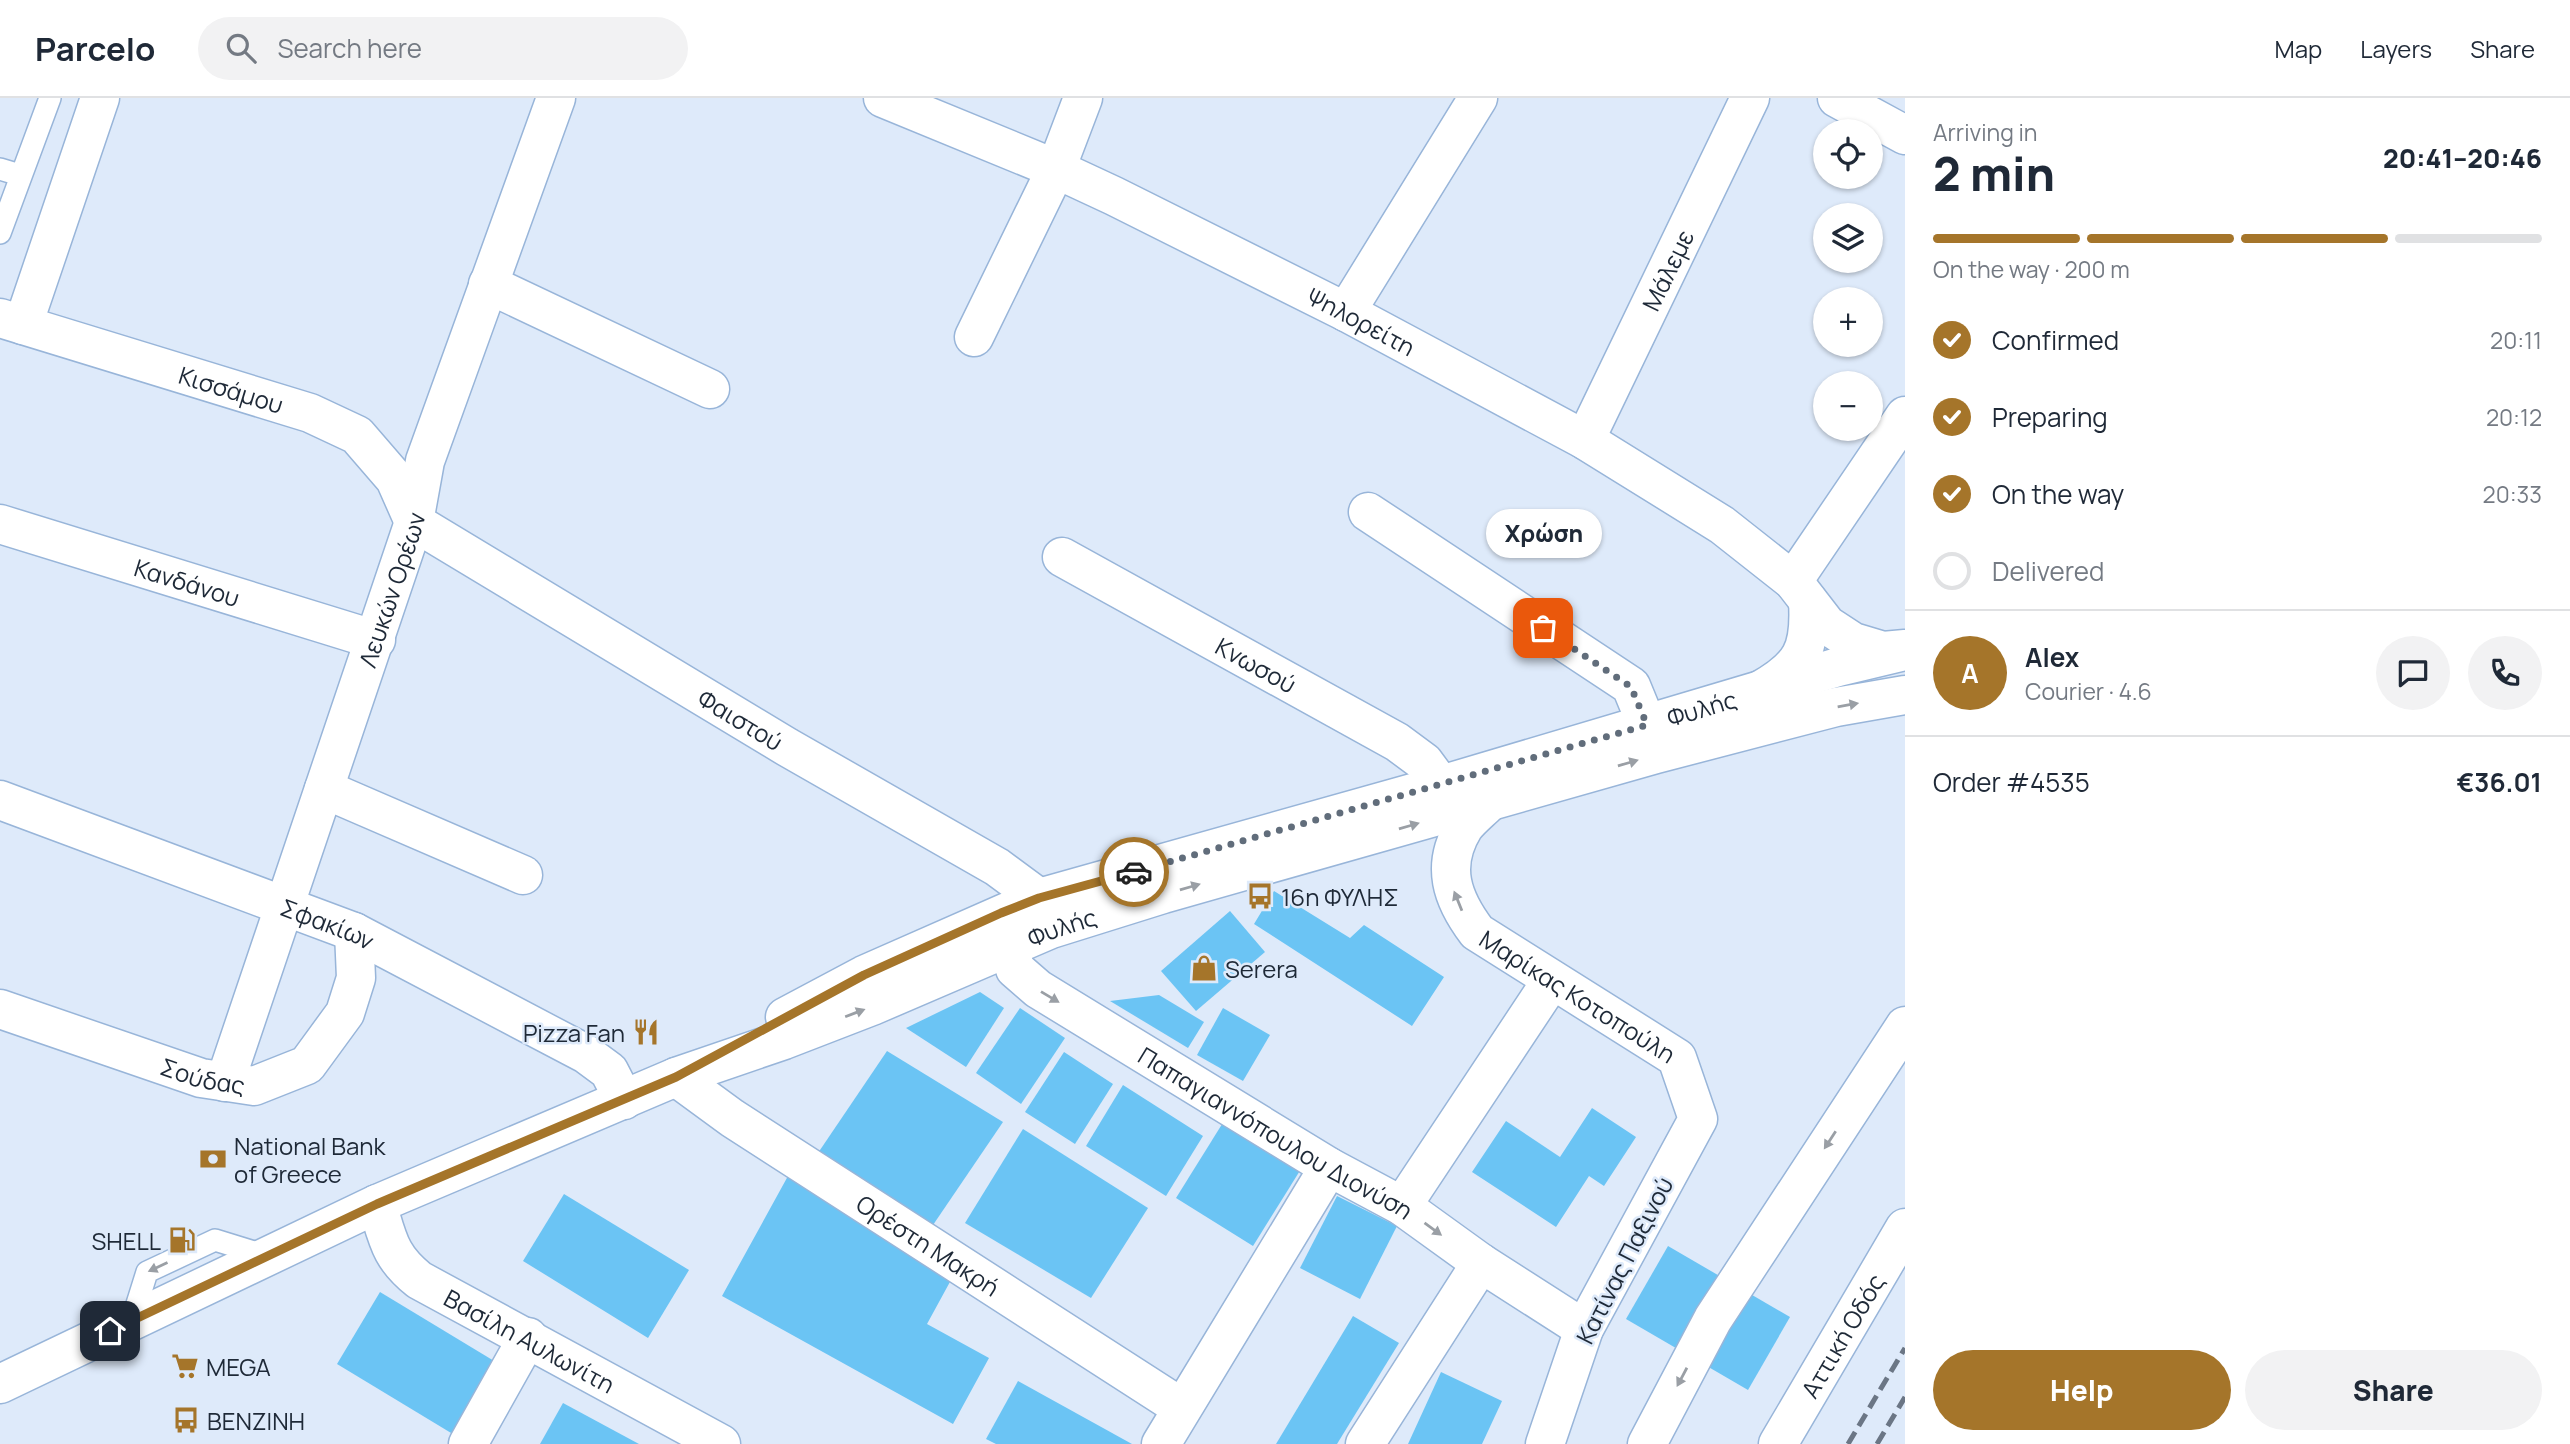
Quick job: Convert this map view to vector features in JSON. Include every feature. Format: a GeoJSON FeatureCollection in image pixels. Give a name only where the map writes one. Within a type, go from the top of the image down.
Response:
{"type":"FeatureCollection","features":[{"type":"Feature","properties":{"kind":"main road"},"geometry":{"type":"LineString","coordinates":[[11,321],[100,98]]}},
{"type":"Feature","properties":{"kind":"main road","name":"Λευκών Ορέων"},"geometry":{"type":"LineString","coordinates":[[225,1082],[376,640],[414,522],[425,461],[556,98]]}},
{"type":"Feature","properties":{"kind":"main road","name":"Ψηλορείτη"},"geometry":{"type":"LineString","coordinates":[[883,98],[1056,169],[1346,312],[1584,440],[1723,525],[1801,591],[1827,625],[1853,642],[1883,650],[1905,650]]}},
{"type":"Feature","properties":{"kind":"main road"},"geometry":{"type":"LineString","coordinates":[[974,337],[1056,169],[1083,98]]}},
{"type":"Feature","properties":{"kind":"main road"},"geometry":{"type":"LineString","coordinates":[[1346,312],[1478,98]]}},
{"type":"Feature","properties":{"kind":"main road","name":"Μάλεμε"},"geometry":{"type":"LineString","coordinates":[[1584,440],[1750,98]]}},
{"type":"Feature","properties":{"kind":"main road"},"geometry":{"type":"LineString","coordinates":[[1837,98],[1905,135]]}},
{"type":"Feature","properties":{"kind":"main road"},"geometry":{"type":"LineString","coordinates":[[488,284],[710,388]]}},
{"type":"Feature","properties":{"kind":"main road","name":"Κισσάμου"},"geometry":{"type":"LineString","coordinates":[[11,321],[310,413],[357,435],[395,479],[414,522]]}},
{"type":"Feature","properties":{"kind":"main road"},"geometry":{"type":"LineString","coordinates":[[1759,691],[1783,677],[1801,656],[1810,629],[1801,591],[1905,416]]}},
{"type":"Feature","properties":{"kind":"main road"},"geometry":{"type":"LineString","coordinates":[[1368,512],[1631,687],[1647,725]]}},
{"type":"Feature","properties":{"kind":"main road","name":"Φαιστού"},"geometry":{"type":"LineString","coordinates":[[414,522],[787,747],[997,867],[1045,914]]}},
{"type":"Feature","properties":{"kind":"main road","name":"Κανδάνου"},"geometry":{"type":"LineString","coordinates":[[0,524],[376,640]]}},
{"type":"Feature","properties":{"kind":"main road","name":"Κνωσού"},"geometry":{"type":"LineString","coordinates":[[1062,557],[1397,742],[1424,762],[1441,785]]}},
{"type":"Feature","properties":{"kind":"main road","name":"Φυλής"},"geometry":{"type":"LineString","coordinates":[[0,1384],[377,1204],[676,1077],[864,975],[1441,785],[1838,667],[1905,650]]}},
{"type":"Feature","properties":{"kind":"main road","name":"Φυλής"},"geometry":{"type":"LineString","coordinates":[[1045,914],[1163,894],[1656,754],[1836,706],[1905,695]]}},
{"type":"Feature","properties":{"kind":"main road"},"geometry":{"type":"LineString","coordinates":[[324,789],[523,875]]}},
{"type":"Feature","properties":{"kind":"main road","name":"Σφακίων"},"geometry":{"type":"LineString","coordinates":[[0,800],[354,932],[586,1054],[609,1071],[624,1100]]}},
{"type":"Feature","properties":{"kind":"main road","name":"Μαρίκας Κοτοπούλη"},"geometry":{"type":"LineString","coordinates":[[1487,804],[1465,826],[1453,851],[1451,875],[1456,901],[1477,932],[1677,1058],[1698,1119]]}},
{"type":"Feature","properties":{"kind":"main road","name":"Παπαγιαννόπουλου Διονύση"},"geometry":{"type":"LineString","coordinates":[[1005,930],[1015,969],[1038,989],[1329,1167],[1402,1206],[1481,1263],[1584,1329]]}},
{"type":"Feature","properties":{"kind":"main road","name":"Σούδας"},"geometry":{"type":"LineString","coordinates":[[0,1009],[201,1079],[254,1086],[307,1065],[345,1013],[356,978],[354,932]]}},
{"type":"Feature","properties":{"kind":"main road"},"geometry":{"type":"LineString","coordinates":[[1402,1206],[1552,980]]}},
{"type":"Feature","properties":{"kind":"main road"},"geometry":{"type":"LineString","coordinates":[[1647,1444],[1713,1319],[1905,1026]]}},
{"type":"Feature","properties":{"kind":"main road","name":"Ορέστη Μακρή"},"geometry":{"type":"LineString","coordinates":[[676,1077],[1172,1433]]}},
{"type":"Feature","properties":{"kind":"main road","name":"Κατίνας Παξινού"},"geometry":{"type":"LineString","coordinates":[[1545,1444],[1584,1329],[1698,1119]]}},
{"type":"Feature","properties":{"kind":"main road"},"geometry":{"type":"LineString","coordinates":[[1172,1433],[1329,1167]]}},
{"type":"Feature","properties":{"kind":"main road","name":"Βασίλη Αυλωνίτη"},"geometry":{"type":"LineString","coordinates":[[377,1204],[389,1243],[401,1265],[419,1280],[721,1444]]}},
{"type":"Feature","properties":{"kind":"main road","name":"Αττική Οδός"},"geometry":{"type":"LineString","coordinates":[[1778,1444],[1905,1228]]}},
{"type":"Feature","properties":{"kind":"main road"},"geometry":{"type":"LineString","coordinates":[[1365,1444],[1481,1263]]}},
{"type":"Feature","properties":{"kind":"main road"},"geometry":{"type":"LineString","coordinates":[[468,1444],[528,1337]]}},
{"type":"Feature","properties":{"kind":"lane"},"geometry":{"type":"LineString","coordinates":[[0,233],[10,172],[50,98]]}},
{"type":"Feature","properties":{"kind":"building"},"geometry":{"type":"Polygon","coordinates":[[[1274,891],[1350,938],[1364,925],[1444,977],[1412,1026],[1254,924],[1274,891]]]}},
{"type":"Feature","properties":{"kind":"building"},"geometry":{"type":"Polygon","coordinates":[[[1230,911],[1265,952],[1196,1011],[1161,971],[1230,911]]]}},
{"type":"Feature","properties":{"kind":"building"},"geometry":{"type":"Polygon","coordinates":[[[980,992],[1004,1008],[966,1067],[906,1028],[980,992]]]}},
{"type":"Feature","properties":{"kind":"building"},"geometry":{"type":"Polygon","coordinates":[[[1159,995],[1204,1022],[1188,1048],[1110,1001],[1159,995]]]}},
{"type":"Feature","properties":{"kind":"building"},"geometry":{"type":"Polygon","coordinates":[[[1020,1008],[1065,1038],[1021,1104],[976,1073],[1020,1008]]]}},
{"type":"Feature","properties":{"kind":"building"},"geometry":{"type":"Polygon","coordinates":[[[1223,1008],[1270,1035],[1243,1081],[1197,1055],[1223,1008]]]}},
{"type":"Feature","properties":{"kind":"building"},"geometry":{"type":"Polygon","coordinates":[[[887,1051],[1003,1122],[933,1225],[818,1153],[887,1051]]]}},
{"type":"Feature","properties":{"kind":"building"},"geometry":{"type":"Polygon","coordinates":[[[1064,1052],[1113,1084],[1075,1144],[1025,1112],[1064,1052]]]}},
{"type":"Feature","properties":{"kind":"building"},"geometry":{"type":"Polygon","coordinates":[[[1123,1085],[1203,1136],[1166,1196],[1086,1146],[1123,1085]]]}},
{"type":"Feature","properties":{"kind":"building"},"geometry":{"type":"Polygon","coordinates":[[[1592,1108],[1636,1137],[1604,1186],[1589,1176],[1556,1227],[1472,1172],[1506,1121],[1560,1157],[1592,1108]]]}},
{"type":"Feature","properties":{"kind":"building"},"geometry":{"type":"Polygon","coordinates":[[[1224,1121],[1301,1169],[1253,1246],[1176,1198],[1224,1121]]]}},
{"type":"Feature","properties":{"kind":"building"},"geometry":{"type":"Polygon","coordinates":[[[1023,1129],[1148,1208],[1091,1298],[965,1223],[1023,1129]]]}},
{"type":"Feature","properties":{"kind":"building"},"geometry":{"type":"Polygon","coordinates":[[[788,1176],[957,1269],[927,1324],[989,1358],[953,1424],[722,1296],[788,1176]]]}},
{"type":"Feature","properties":{"kind":"building"},"geometry":{"type":"Polygon","coordinates":[[[564,1194],[689,1270],[648,1338],[523,1261],[564,1194]]]}},
{"type":"Feature","properties":{"kind":"building"},"geometry":{"type":"Polygon","coordinates":[[[1337,1196],[1397,1226],[1360,1299],[1300,1268],[1337,1196]]]}},
{"type":"Feature","properties":{"kind":"building"},"geometry":{"type":"Polygon","coordinates":[[[1668,1246],[1790,1317],[1748,1390],[1626,1319],[1668,1246]]]}},
{"type":"Feature","properties":{"kind":"building"},"geometry":{"type":"Polygon","coordinates":[[[380,1292],[509,1370],[466,1442],[337,1364],[380,1292]]]}},
{"type":"Feature","properties":{"kind":"building"},"geometry":{"type":"Polygon","coordinates":[[[1353,1316],[1399,1343],[1337,1444],[1276,1444],[1353,1316]]]}},
{"type":"Feature","properties":{"kind":"building"},"geometry":{"type":"Polygon","coordinates":[[[1441,1372],[1502,1401],[1482,1444],[1408,1444],[1441,1372]]]}},
{"type":"Feature","properties":{"kind":"building"},"geometry":{"type":"Polygon","coordinates":[[[1018,1381],[1132,1444],[996,1444],[986,1439],[1018,1381]]]}},
{"type":"Feature","properties":{"kind":"building"},"geometry":{"type":"Polygon","coordinates":[[[563,1403],[639,1444],[540,1444],[563,1403]]]}},
{"type":"Feature","properties":{"kind":"railway"},"geometry":{"type":"LineString","coordinates":[[1848,1444],[1905,1348]]}},
{"type":"Feature","properties":{"kind":"railway"},"geometry":{"type":"LineString","coordinates":[[1877,1444],[1905,1397]]}},
{"type":"Feature","properties":{"kind":"way so far"},"geometry":{"type":"LineString","coordinates":[[1134,872],[1647,725],[1631,687],[1543,628]]}},
{"type":"Feature","properties":{"kind":"place","name":"Χρώση"},"geometry":{"type":"Point","coordinates":[1543,628]}},
{"type":"Feature","properties":{"kind":"place","name":"16η ΦΥΛΗΣ"},"geometry":{"type":"Point","coordinates":[1260,896]}},
{"type":"Feature","properties":{"kind":"place","name":"Serera"},"geometry":{"type":"Point","coordinates":[1204,968]}},
{"type":"Feature","properties":{"kind":"place","name":"Pizza Fan"},"geometry":{"type":"Point","coordinates":[646,1032]}},
{"type":"Feature","properties":{"kind":"place","name":"National Bank of Greece"},"geometry":{"type":"Point","coordinates":[213,1159]}},
{"type":"Feature","properties":{"kind":"place","name":"SHELL"},"geometry":{"type":"Point","coordinates":[182,1240]}},
{"type":"Feature","properties":{"kind":"place","name":"MEGA"},"geometry":{"type":"Point","coordinates":[185,1366]}},
{"type":"Feature","properties":{"kind":"place","name":"ΒΕΝΖΙΝΗ"},"geometry":{"type":"Point","coordinates":[186,1420]}},
{"type":"Feature","properties":{"kind":"route"},"geometry":{"type":"LineString","coordinates":[[110,1331],[377,1204],[676,1077],[864,975],[1001,913],[1039,898],[1134,872]]}}]}
